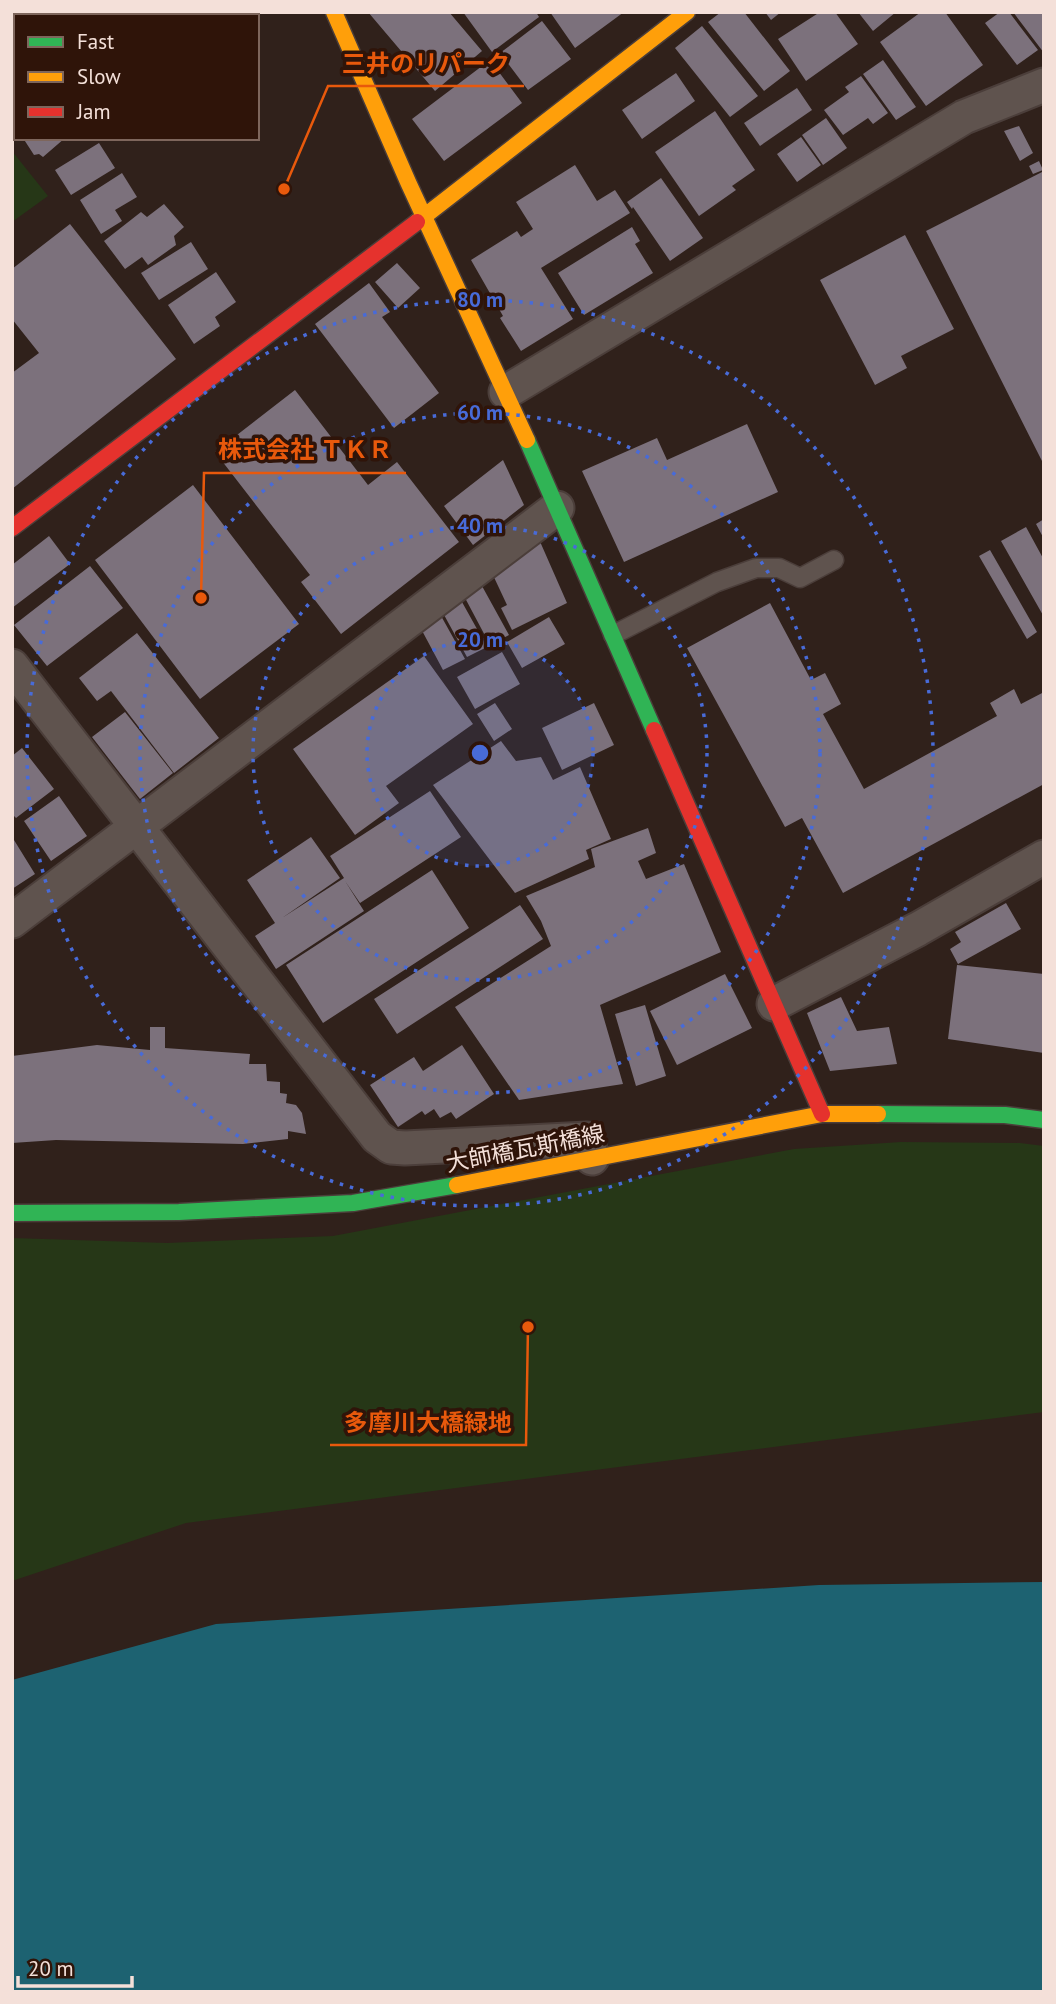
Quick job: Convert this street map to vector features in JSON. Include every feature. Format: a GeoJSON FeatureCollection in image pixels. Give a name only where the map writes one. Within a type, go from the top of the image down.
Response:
{"type":"FeatureCollection","features":[{"type":"Feature","properties":{"kind":"street"},"geometry":{"type":"LineString","coordinates":[[334,12],[424,217],[506,392],[822,1114]]}},
{"type":"Feature","properties":{"kind":"street"},"geometry":{"type":"LineString","coordinates":[[12,528],[424,217],[687,12]]}},
{"type":"Feature","properties":{"kind":"street"},"geometry":{"type":"LineString","coordinates":[[506,392],[964,117],[1044,85]]}},
{"type":"Feature","properties":{"kind":"street"},"geometry":{"type":"LineString","coordinates":[[12,921],[557,508]]}},
{"type":"Feature","properties":{"kind":"street"},"geometry":{"type":"LineString","coordinates":[[12,666],[377,1137],[391,1147],[405,1148],[587,1139],[592,1158]]}},
{"type":"Feature","properties":{"kind":"street"},"geometry":{"type":"LineString","coordinates":[[774,1003],[918,929],[1044,857]]}},
{"type":"Feature","properties":{"kind":"street","name":"大師橋瓦斯橋線"},"geometry":{"type":"LineString","coordinates":[[12,1213],[179,1212],[353,1203],[466,1184],[822,1114],[1005,1115],[1044,1120]]}},
{"type":"Feature","properties":{"kind":"lane"},"geometry":{"type":"LineString","coordinates":[[613,635],[717,582],[756,568],[779,568],[800,578],[834,560]]}},
{"type":"Feature","properties":{"kind":"green space"},"geometry":{"type":"Polygon","coordinates":[[[12,151],[48,196],[12,222],[12,151]]]}},
{"type":"Feature","properties":{"kind":"green space"},"geometry":{"type":"Polygon","coordinates":[[[901,1142],[1020,1143],[1044,1146],[1044,1412],[186,1523],[12,1581],[12,1238],[167,1243],[333,1236],[794,1149],[901,1142]]]}},
{"type":"Feature","properties":{"kind":"water"},"geometry":{"type":"Polygon","coordinates":[[[1044,1582],[1044,1992],[12,1992],[12,1680],[216,1624],[819,1585],[1044,1582]]]}},
{"type":"Feature","properties":{"kind":"building"},"geometry":{"type":"Polygon","coordinates":[[[64,12],[93,12],[91,14],[64,12]]]}},
{"type":"Feature","properties":{"kind":"building"},"geometry":{"type":"Polygon","coordinates":[[[130,12],[184,14],[132,14],[130,12]]]}},
{"type":"Feature","properties":{"kind":"building"},"geometry":{"type":"Polygon","coordinates":[[[368,12],[449,12],[482,51],[435,91],[368,12]]]}},
{"type":"Feature","properties":{"kind":"building"},"geometry":{"type":"Polygon","coordinates":[[[463,12],[536,12],[539,17],[492,52],[463,12]]]}},
{"type":"Feature","properties":{"kind":"building"},"geometry":{"type":"Polygon","coordinates":[[[550,12],[624,12],[575,48],[550,12]]]}},
{"type":"Feature","properties":{"kind":"building"},"geometry":{"type":"Polygon","coordinates":[[[721,12],[744,12],[790,71],[764,91],[708,22],[721,12]]]}},
{"type":"Feature","properties":{"kind":"building"},"geometry":{"type":"Polygon","coordinates":[[[765,12],[781,12],[771,20],[765,12]]]}},
{"type":"Feature","properties":{"kind":"building"},"geometry":{"type":"Polygon","coordinates":[[[820,12],[835,12],[858,44],[806,81],[778,39],[820,12]]]}},
{"type":"Feature","properties":{"kind":"building"},"geometry":{"type":"Polygon","coordinates":[[[858,12],[896,12],[873,31],[858,12]]]}},
{"type":"Feature","properties":{"kind":"building"},"geometry":{"type":"Polygon","coordinates":[[[921,12],[945,12],[983,65],[926,106],[880,42],[921,12]]]}},
{"type":"Feature","properties":{"kind":"building"},"geometry":{"type":"Polygon","coordinates":[[[1000,12],[1009,12],[1038,50],[1017,65],[985,23],[1000,12]]]}},
{"type":"Feature","properties":{"kind":"building"},"geometry":{"type":"Polygon","coordinates":[[[1013,12],[1041,12],[1044,16],[1044,53],[1013,12]]]}},
{"type":"Feature","properties":{"kind":"building"},"geometry":{"type":"Polygon","coordinates":[[[14,19],[12,95],[12,20],[14,19]]]}},
{"type":"Feature","properties":{"kind":"building"},"geometry":{"type":"Polygon","coordinates":[[[542,21],[571,59],[528,90],[500,53],[542,21]]]}},
{"type":"Feature","properties":{"kind":"building"},"geometry":{"type":"Polygon","coordinates":[[[702,26],[758,96],[730,117],[675,48],[702,26]]]}},
{"type":"Feature","properties":{"kind":"building"},"geometry":{"type":"Polygon","coordinates":[[[490,60],[522,103],[444,161],[412,119],[490,60]]]}},
{"type":"Feature","properties":{"kind":"building"},"geometry":{"type":"Polygon","coordinates":[[[883,60],[916,107],[896,120],[863,74],[883,60]]]}},
{"type":"Feature","properties":{"kind":"building"},"geometry":{"type":"Polygon","coordinates":[[[676,73],[695,101],[642,139],[622,110],[676,73]]]}},
{"type":"Feature","properties":{"kind":"building"},"geometry":{"type":"Polygon","coordinates":[[[861,76],[888,113],[873,124],[868,118],[843,135],[824,110],[849,92],[845,87],[861,76]]]}},
{"type":"Feature","properties":{"kind":"building"},"geometry":{"type":"Polygon","coordinates":[[[797,88],[812,110],[760,146],[744,123],[797,88]]]}},
{"type":"Feature","properties":{"kind":"building"},"geometry":{"type":"Polygon","coordinates":[[[715,111],[755,170],[732,186],[736,190],[699,216],[655,152],[715,111]]]}},
{"type":"Feature","properties":{"kind":"building"},"geometry":{"type":"Polygon","coordinates":[[[826,118],[847,148],[823,165],[802,135],[826,118]]]}},
{"type":"Feature","properties":{"kind":"building"},"geometry":{"type":"Polygon","coordinates":[[[1019,126],[1033,153],[1020,161],[1004,131],[1019,126]]]}},
{"type":"Feature","properties":{"kind":"building"},"geometry":{"type":"Polygon","coordinates":[[[801,137],[821,165],[797,182],[777,154],[801,137]]]}},
{"type":"Feature","properties":{"kind":"building"},"geometry":{"type":"Polygon","coordinates":[[[24,140],[63,140],[43,157],[34,155],[24,140]]]}},
{"type":"Feature","properties":{"kind":"building"},"geometry":{"type":"Polygon","coordinates":[[[99,143],[115,168],[71,195],[55,170],[99,143]]]}},
{"type":"Feature","properties":{"kind":"building"},"geometry":{"type":"Polygon","coordinates":[[[1039,161],[1043,170],[1033,174],[1029,166],[1039,161]]]}},
{"type":"Feature","properties":{"kind":"building"},"geometry":{"type":"Polygon","coordinates":[[[575,165],[597,201],[615,190],[630,213],[541,268],[573,319],[521,351],[500,318],[503,316],[471,260],[517,231],[521,237],[533,229],[516,202],[575,165]]]}},
{"type":"Feature","properties":{"kind":"building"},"geometry":{"type":"Polygon","coordinates":[[[1044,171],[1044,465],[926,231],[1044,171]]]}},
{"type":"Feature","properties":{"kind":"building"},"geometry":{"type":"Polygon","coordinates":[[[122,173],[137,197],[115,210],[122,221],[101,234],[80,200],[122,173]]]}},
{"type":"Feature","properties":{"kind":"building"},"geometry":{"type":"Polygon","coordinates":[[[661,178],[703,238],[670,261],[627,202],[661,178]]]}},
{"type":"Feature","properties":{"kind":"building"},"geometry":{"type":"Polygon","coordinates":[[[164,204],[184,227],[174,236],[176,245],[148,265],[142,257],[125,269],[104,241],[141,212],[147,217],[164,204]]]}},
{"type":"Feature","properties":{"kind":"building"},"geometry":{"type":"Polygon","coordinates":[[[70,224],[176,359],[12,489],[12,373],[39,353],[12,319],[12,269],[70,224]]]}},
{"type":"Feature","properties":{"kind":"building"},"geometry":{"type":"Polygon","coordinates":[[[632,227],[640,241],[635,244],[653,273],[584,315],[558,273],[632,227]]]}},
{"type":"Feature","properties":{"kind":"building"},"geometry":{"type":"Polygon","coordinates":[[[905,235],[954,329],[901,356],[907,368],[875,385],[820,280],[905,235]]]}},
{"type":"Feature","properties":{"kind":"building"},"geometry":{"type":"Polygon","coordinates":[[[191,242],[208,269],[159,300],[141,273],[191,242]]]}},
{"type":"Feature","properties":{"kind":"building"},"geometry":{"type":"Polygon","coordinates":[[[397,263],[420,288],[398,308],[375,282],[397,263]]]}},
{"type":"Feature","properties":{"kind":"building"},"geometry":{"type":"Polygon","coordinates":[[[216,272],[236,302],[215,317],[220,326],[194,344],[168,305],[216,272]]]}},
{"type":"Feature","properties":{"kind":"building"},"geometry":{"type":"Polygon","coordinates":[[[369,283],[390,312],[382,317],[439,393],[394,428],[315,324],[369,283]]]}},
{"type":"Feature","properties":{"kind":"building"},"geometry":{"type":"Polygon","coordinates":[[[295,390],[368,485],[397,462],[459,542],[341,634],[301,582],[310,575],[215,452],[295,390]]]}},
{"type":"Feature","properties":{"kind":"building"},"geometry":{"type":"Polygon","coordinates":[[[747,424],[778,492],[624,562],[582,471],[657,438],[667,460],[747,424]]]}},
{"type":"Feature","properties":{"kind":"building"},"geometry":{"type":"Polygon","coordinates":[[[503,460],[524,505],[473,545],[444,506],[503,460]]]}},
{"type":"Feature","properties":{"kind":"building"},"geometry":{"type":"Polygon","coordinates":[[[193,485],[299,624],[200,699],[95,560],[193,485]]]}},
{"type":"Feature","properties":{"kind":"building"},"geometry":{"type":"Polygon","coordinates":[[[1044,519],[1044,539],[1036,524],[1044,519]]]}},
{"type":"Feature","properties":{"kind":"building"},"geometry":{"type":"Polygon","coordinates":[[[1026,527],[1044,560],[1044,617],[1001,541],[1026,527]]]}},
{"type":"Feature","properties":{"kind":"building"},"geometry":{"type":"Polygon","coordinates":[[[49,536],[70,564],[12,608],[12,565],[49,536]]]}},
{"type":"Feature","properties":{"kind":"building"},"geometry":{"type":"Polygon","coordinates":[[[538,537],[567,603],[512,630],[501,608],[507,605],[492,573],[538,537]]]}},
{"type":"Feature","properties":{"kind":"building"},"geometry":{"type":"Polygon","coordinates":[[[990,550],[1037,632],[1027,639],[979,556],[990,550]]]}},
{"type":"Feature","properties":{"kind":"building"},"geometry":{"type":"Polygon","coordinates":[[[90,566],[123,608],[47,666],[14,625],[90,566]]]}},
{"type":"Feature","properties":{"kind":"building"},"geometry":{"type":"Polygon","coordinates":[[[482,586],[509,635],[490,645],[464,596],[482,586]]]}},
{"type":"Feature","properties":{"kind":"building"},"geometry":{"type":"Polygon","coordinates":[[[462,602],[487,647],[467,657],[443,613],[462,602]]]}},
{"type":"Feature","properties":{"kind":"building"},"geometry":{"type":"Polygon","coordinates":[[[770,603],[811,680],[825,673],[841,704],[823,714],[864,789],[997,716],[990,703],[1014,689],[1021,704],[1044,692],[1044,784],[843,893],[802,818],[785,827],[687,648],[770,603]]]}},
{"type":"Feature","properties":{"kind":"building"},"geometry":{"type":"Polygon","coordinates":[[[440,614],[465,659],[443,670],[419,625],[440,614]]]}},
{"type":"Feature","properties":{"kind":"building"},"geometry":{"type":"Polygon","coordinates":[[[549,617],[565,644],[522,668],[507,642],[549,617]]]}},
{"type":"Feature","properties":{"kind":"building"},"geometry":{"type":"Polygon","coordinates":[[[137,633],[219,738],[174,773],[111,691],[97,701],[79,678],[137,633]]]}},
{"type":"Feature","properties":{"kind":"building"},"geometry":{"type":"Polygon","coordinates":[[[502,652],[520,684],[475,709],[457,677],[502,652]]]}},
{"type":"Feature","properties":{"kind":"building"},"geometry":{"type":"Polygon","coordinates":[[[424,656],[473,724],[386,786],[399,803],[355,835],[293,749],[424,656]]]}},
{"type":"Feature","properties":{"kind":"building"},"geometry":{"type":"Polygon","coordinates":[[[495,703],[512,729],[494,741],[477,714],[495,703]]]}},
{"type":"Feature","properties":{"kind":"building"},"geometry":{"type":"Polygon","coordinates":[[[594,703],[614,745],[562,770],[542,728],[594,703]]]}},
{"type":"Feature","properties":{"kind":"building"},"geometry":{"type":"Polygon","coordinates":[[[125,712],[173,773],[140,799],[92,737],[125,712]]]}},
{"type":"Feature","properties":{"kind":"building"},"geometry":{"type":"Polygon","coordinates":[[[501,741],[516,761],[541,757],[553,780],[580,767],[611,839],[586,850],[589,859],[515,893],[433,785],[501,741]]]}},
{"type":"Feature","properties":{"kind":"building"},"geometry":{"type":"Polygon","coordinates":[[[22,748],[54,789],[16,818],[12,814],[12,756],[22,748]]]}},
{"type":"Feature","properties":{"kind":"building"},"geometry":{"type":"Polygon","coordinates":[[[430,791],[461,837],[360,903],[345,881],[364,911],[276,969],[255,936],[275,923],[247,880],[311,837],[340,878],[282,918],[344,878],[330,856],[430,791]]]}},
{"type":"Feature","properties":{"kind":"building"},"geometry":{"type":"Polygon","coordinates":[[[59,796],[87,836],[51,861],[24,821],[59,796]]]}},
{"type":"Feature","properties":{"kind":"building"},"geometry":{"type":"Polygon","coordinates":[[[648,828],[656,853],[638,861],[646,879],[684,864],[721,952],[600,1005],[623,1084],[519,1100],[455,1007],[551,946],[541,921],[526,896],[595,867],[591,849],[648,828]]]}},
{"type":"Feature","properties":{"kind":"building"},"geometry":{"type":"Polygon","coordinates":[[[14,840],[35,874],[12,889],[12,841],[14,840]]]}},
{"type":"Feature","properties":{"kind":"building"},"geometry":{"type":"Polygon","coordinates":[[[432,870],[469,928],[323,1023],[286,965],[432,870]]]}},
{"type":"Feature","properties":{"kind":"building"},"geometry":{"type":"Polygon","coordinates":[[[1006,903],[1021,929],[958,964],[950,949],[961,942],[955,932],[1006,903]]]}},
{"type":"Feature","properties":{"kind":"building"},"geometry":{"type":"Polygon","coordinates":[[[520,905],[543,939],[397,1034],[374,999],[520,905]]]}},
{"type":"Feature","properties":{"kind":"building"},"geometry":{"type":"Polygon","coordinates":[[[957,965],[1044,974],[1044,1053],[948,1039],[957,965]]]}},
{"type":"Feature","properties":{"kind":"building"},"geometry":{"type":"Polygon","coordinates":[[[725,974],[752,1028],[677,1065],[650,1011],[725,974]]]}},
{"type":"Feature","properties":{"kind":"building"},"geometry":{"type":"Polygon","coordinates":[[[841,997],[857,1031],[889,1027],[897,1064],[830,1071],[807,1013],[841,997]]]}},
{"type":"Feature","properties":{"kind":"building"},"geometry":{"type":"Polygon","coordinates":[[[645,1005],[666,1076],[636,1086],[615,1014],[645,1005]]]}},
{"type":"Feature","properties":{"kind":"building"},"geometry":{"type":"Polygon","coordinates":[[[150,1027],[165,1027],[165,1048],[250,1054],[249,1064],[266,1064],[267,1081],[280,1082],[280,1093],[287,1094],[286,1103],[296,1105],[302,1113],[306,1134],[288,1131],[288,1139],[243,1144],[56,1140],[12,1143],[12,1056],[97,1045],[150,1050],[150,1027]]]}},
{"type":"Feature","properties":{"kind":"building"},"geometry":{"type":"Polygon","coordinates":[[[462,1045],[494,1094],[456,1119],[451,1112],[440,1118],[434,1109],[425,1115],[422,1111],[398,1127],[370,1085],[414,1057],[423,1071],[462,1045]]]}},
{"type":"Feature","properties":{"kind":"traffic: fast"},"geometry":{"type":"LineString","coordinates":[[527,440],[654,730]]}},
{"type":"Feature","properties":{"kind":"traffic: fast"},"geometry":{"type":"LineString","coordinates":[[878,1114],[1005,1115],[1044,1120]]}},
{"type":"Feature","properties":{"kind":"traffic: fast"},"geometry":{"type":"LineString","coordinates":[[12,1213],[179,1212],[353,1203],[457,1185]]}},
{"type":"Feature","properties":{"kind":"traffic: slow"},"geometry":{"type":"LineString","coordinates":[[334,12],[408,182],[527,440]]}},
{"type":"Feature","properties":{"kind":"traffic: slow"},"geometry":{"type":"LineString","coordinates":[[417,222],[687,12]]}},
{"type":"Feature","properties":{"kind":"traffic: slow"},"geometry":{"type":"LineString","coordinates":[[457,1185],[822,1114],[878,1114]]}},
{"type":"Feature","properties":{"kind":"traffic: jam"},"geometry":{"type":"LineString","coordinates":[[12,528],[417,222]]}},
{"type":"Feature","properties":{"kind":"traffic: jam"},"geometry":{"type":"LineString","coordinates":[[654,730],[822,1114]]}},
{"type":"Feature","properties":{"kind":"place","name":"三井のリパーク"},"geometry":{"type":"Point","coordinates":[284,189]}},
{"type":"Feature","properties":{"kind":"place","name":"株式会社 ＴＫＲ"},"geometry":{"type":"Point","coordinates":[201,598]}},
{"type":"Feature","properties":{"kind":"place","name":"多摩川大橋緑地"},"geometry":{"type":"Point","coordinates":[528,1327]}}]}
